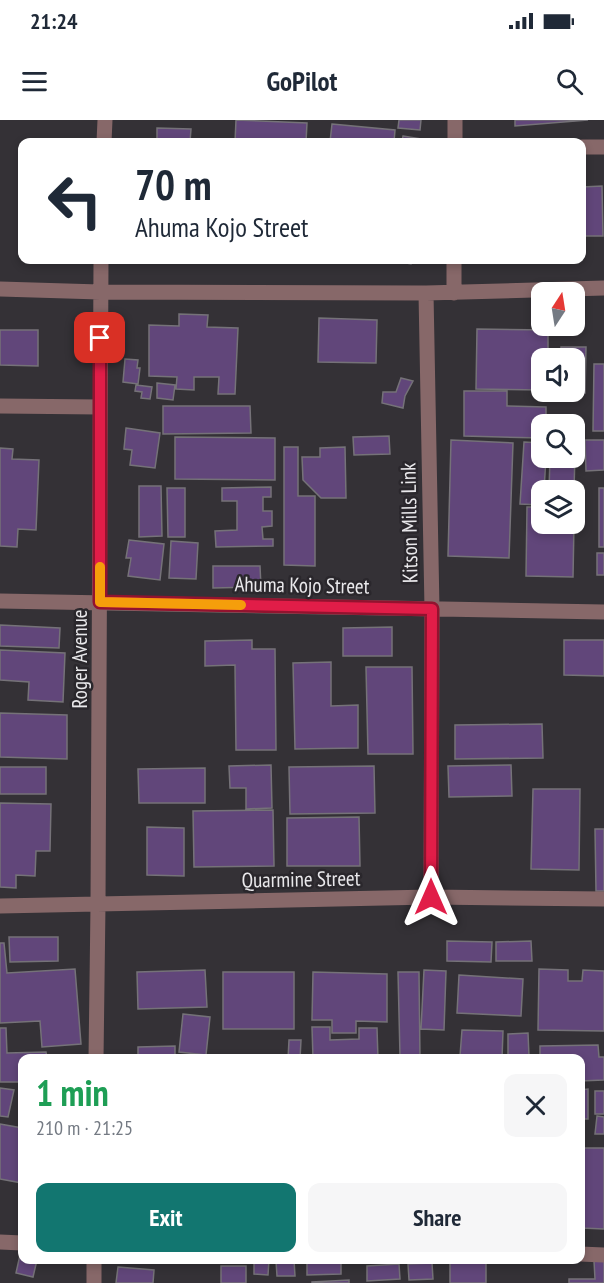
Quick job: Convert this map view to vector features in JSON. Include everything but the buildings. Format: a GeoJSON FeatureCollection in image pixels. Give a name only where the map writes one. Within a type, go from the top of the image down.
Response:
{"type":"FeatureCollection","features":[{"type":"Feature","properties":{"kind":"street"},"geometry":{"type":"LineString","coordinates":[[105,120],[105,138]]}},
{"type":"Feature","properties":{"kind":"street"},"geometry":{"type":"LineString","coordinates":[[455,120],[455,138]]}},
{"type":"Feature","properties":{"kind":"street"},"geometry":{"type":"LineString","coordinates":[[586,147],[604,147]]}},
{"type":"Feature","properties":{"kind":"street","name":"Roger Avenue"},"geometry":{"type":"LineString","coordinates":[[96,1054],[101,264]]}},
{"type":"Feature","properties":{"kind":"street"},"geometry":{"type":"LineString","coordinates":[[454,264],[454,293]]}},
{"type":"Feature","properties":{"kind":"street"},"geometry":{"type":"LineString","coordinates":[[0,289],[100,292],[454,293],[604,288]]}},
{"type":"Feature","properties":{"kind":"street","name":"Kitson Mills Link"},"geometry":{"type":"LineString","coordinates":[[426,293],[432,609],[431,897]]}},
{"type":"Feature","properties":{"kind":"street"},"geometry":{"type":"LineString","coordinates":[[0,406],[100,407]]}},
{"type":"Feature","properties":{"kind":"street","name":"Ahuma Kojo Street"},"geometry":{"type":"LineString","coordinates":[[0,601],[604,612]]}},
{"type":"Feature","properties":{"kind":"street","name":"Quarmine Street"},"geometry":{"type":"LineString","coordinates":[[0,906],[431,897],[604,899]]}},
{"type":"Feature","properties":{"kind":"street"},"geometry":{"type":"LineString","coordinates":[[0,1242],[18,1243]]}},
{"type":"Feature","properties":{"kind":"street"},"geometry":{"type":"LineString","coordinates":[[585,1254],[604,1255]]}},
{"type":"Feature","properties":{"kind":"street"},"geometry":{"type":"LineString","coordinates":[[94,1264],[94,1283]]}},
{"type":"Feature","properties":{"kind":"slow traffic"},"geometry":{"type":"LineString","coordinates":[[100,567],[100,602],[241,605]]}},
{"type":"Feature","properties":{"kind":"route"},"geometry":{"type":"LineString","coordinates":[[100,338],[100,602],[432,609],[431,897]]}}]}
